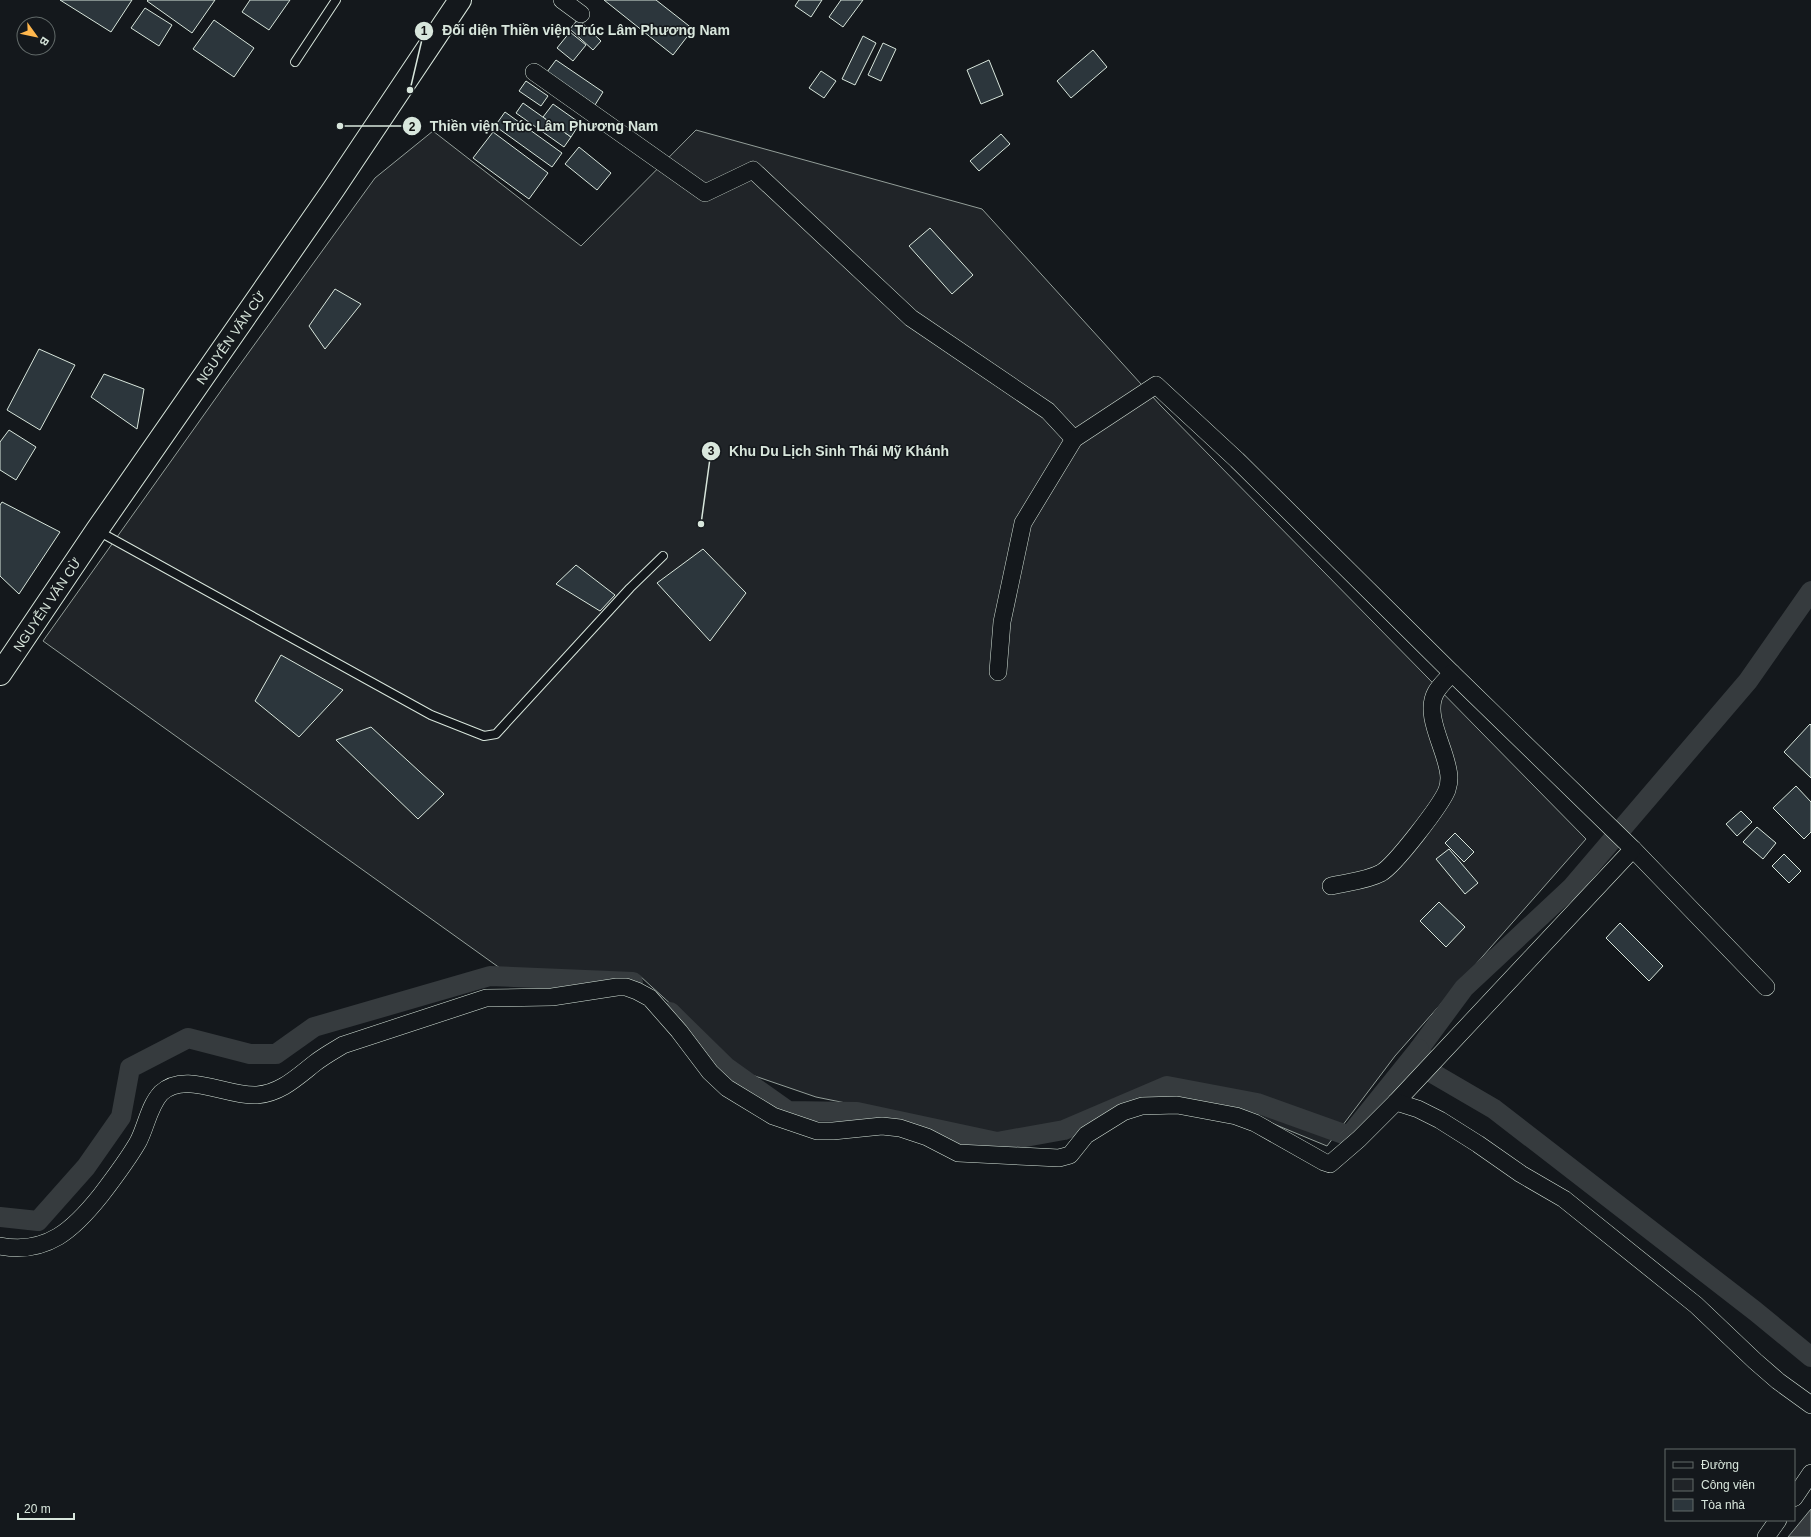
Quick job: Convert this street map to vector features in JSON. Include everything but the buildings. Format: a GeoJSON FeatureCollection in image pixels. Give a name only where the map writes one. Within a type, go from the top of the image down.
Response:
{"type":"FeatureCollection","features":[{"type":"Feature","properties":{"kind":"main road","name":"NGUYỄN VĂN CỪ"},"geometry":{"type":"LineString","coordinates":[[0,674],[97,530],[333,190],[460,0]]}},
{"type":"Feature","properties":{"kind":"street"},"geometry":{"type":"LineString","coordinates":[[562,0],[581,14]]}},
{"type":"Feature","properties":{"kind":"street"},"geometry":{"type":"LineString","coordinates":[[534,72],[706,194],[753,170],[911,318],[1048,411],[1074,439]]}},
{"type":"Feature","properties":{"kind":"street"},"geometry":{"type":"LineString","coordinates":[[998,672],[1002,622],[1023,523],[1074,439],[1156,385],[1237,460],[1452,673],[1606,822],[1766,987]]}},
{"type":"Feature","properties":{"kind":"street"},"geometry":{"type":"LineString","coordinates":[[1331,886],[1370,877],[1388,868],[1400,856],[1441,802],[1447,790],[1448,769],[1432,711],[1436,693],[1452,673]]}},
{"type":"Feature","properties":{"kind":"street"},"geometry":{"type":"LineString","coordinates":[[0,1246],[22,1249],[35,1247],[60,1236],[74,1227],[92,1207],[124,1165],[138,1142],[154,1104],[160,1094],[169,1087],[179,1084],[198,1084],[218,1090],[245,1094],[267,1093],[289,1084],[324,1056],[343,1045],[486,998],[552,997],[617,987],[637,991],[650,998],[662,1010],[718,1080],[736,1094],[773,1116],[817,1131],[833,1131],[882,1126],[900,1128],[927,1137],[958,1153],[1040,1156],[1053,1158],[1066,1157],[1076,1149],[1086,1135],[1123,1112],[1142,1106],[1177,1105],[1200,1108],[1242,1118],[1255,1123],[1330,1164],[1359,1139],[1396,1102],[1437,1056],[1632,848]]}},
{"type":"Feature","properties":{"kind":"street"},"geometry":{"type":"LineString","coordinates":[[1396,1102],[1418,1109],[1440,1120],[1521,1174],[1564,1199],[1696,1306],[1778,1381],[1811,1405]]}},
{"type":"Feature","properties":{"kind":"street"},"geometry":{"type":"LineString","coordinates":[[1795,1497],[1811,1474]]}},
{"type":"Feature","properties":{"kind":"street"},"geometry":{"type":"LineString","coordinates":[[1766,1537],[1777,1521]]}},
{"type":"Feature","properties":{"kind":"lane"},"geometry":{"type":"LineString","coordinates":[[295,62],[336,0]]}},
{"type":"Feature","properties":{"kind":"lane"},"geometry":{"type":"LineString","coordinates":[[97,530],[431,716],[484,736],[496,734],[630,588],[663,556]]}},
{"type":"Feature","properties":{"kind":"green space"},"geometry":{"type":"Polygon","coordinates":[[[696,130],[982,209],[1161,406],[1586,839],[1395,1056],[1327,1146],[1167,1080],[1024,1139],[816,1097],[746,1073],[640,976],[511,976],[43,641],[375,178],[433,131],[581,246],[696,130]]]}},
{"type":"Feature","properties":{"kind":"shaded area"},"geometry":{"type":"Polygon","coordinates":[[[1811,1509],[1811,1537],[1788,1537],[1811,1509]]]}},
{"type":"Feature","properties":{"kind":"waterway"},"geometry":{"type":"LineString","coordinates":[[1811,591],[1748,681],[1572,887],[1464,988],[1419,1049],[1434,1074],[1494,1109],[1755,1311],[1811,1357]]}},
{"type":"Feature","properties":{"kind":"waterway"},"geometry":{"type":"LineString","coordinates":[[0,1217],[38,1221],[86,1167],[121,1117],[130,1068],[188,1038],[250,1054],[276,1054],[314,1027],[490,976],[633,982]]}},
{"type":"Feature","properties":{"kind":"waterway"},"geometry":{"type":"LineString","coordinates":[[670,1012],[726,1067],[788,1111],[857,1112],[997,1142],[1064,1130],[1167,1086],[1257,1103],[1349,1136],[1419,1049]]}},
{"type":"Feature","properties":{"kind":"place","name":"Đối diện Thiền viện Trúc Lâm Phương Nam"},"geometry":{"type":"Point","coordinates":[410,90]}},
{"type":"Feature","properties":{"kind":"place","name":"Thiền viện Trúc Lâm Phương Nam"},"geometry":{"type":"Point","coordinates":[340,126]}},
{"type":"Feature","properties":{"kind":"place","name":"Khu Du Lịch Sinh Thái Mỹ Khánh"},"geometry":{"type":"Point","coordinates":[701,524]}}]}
